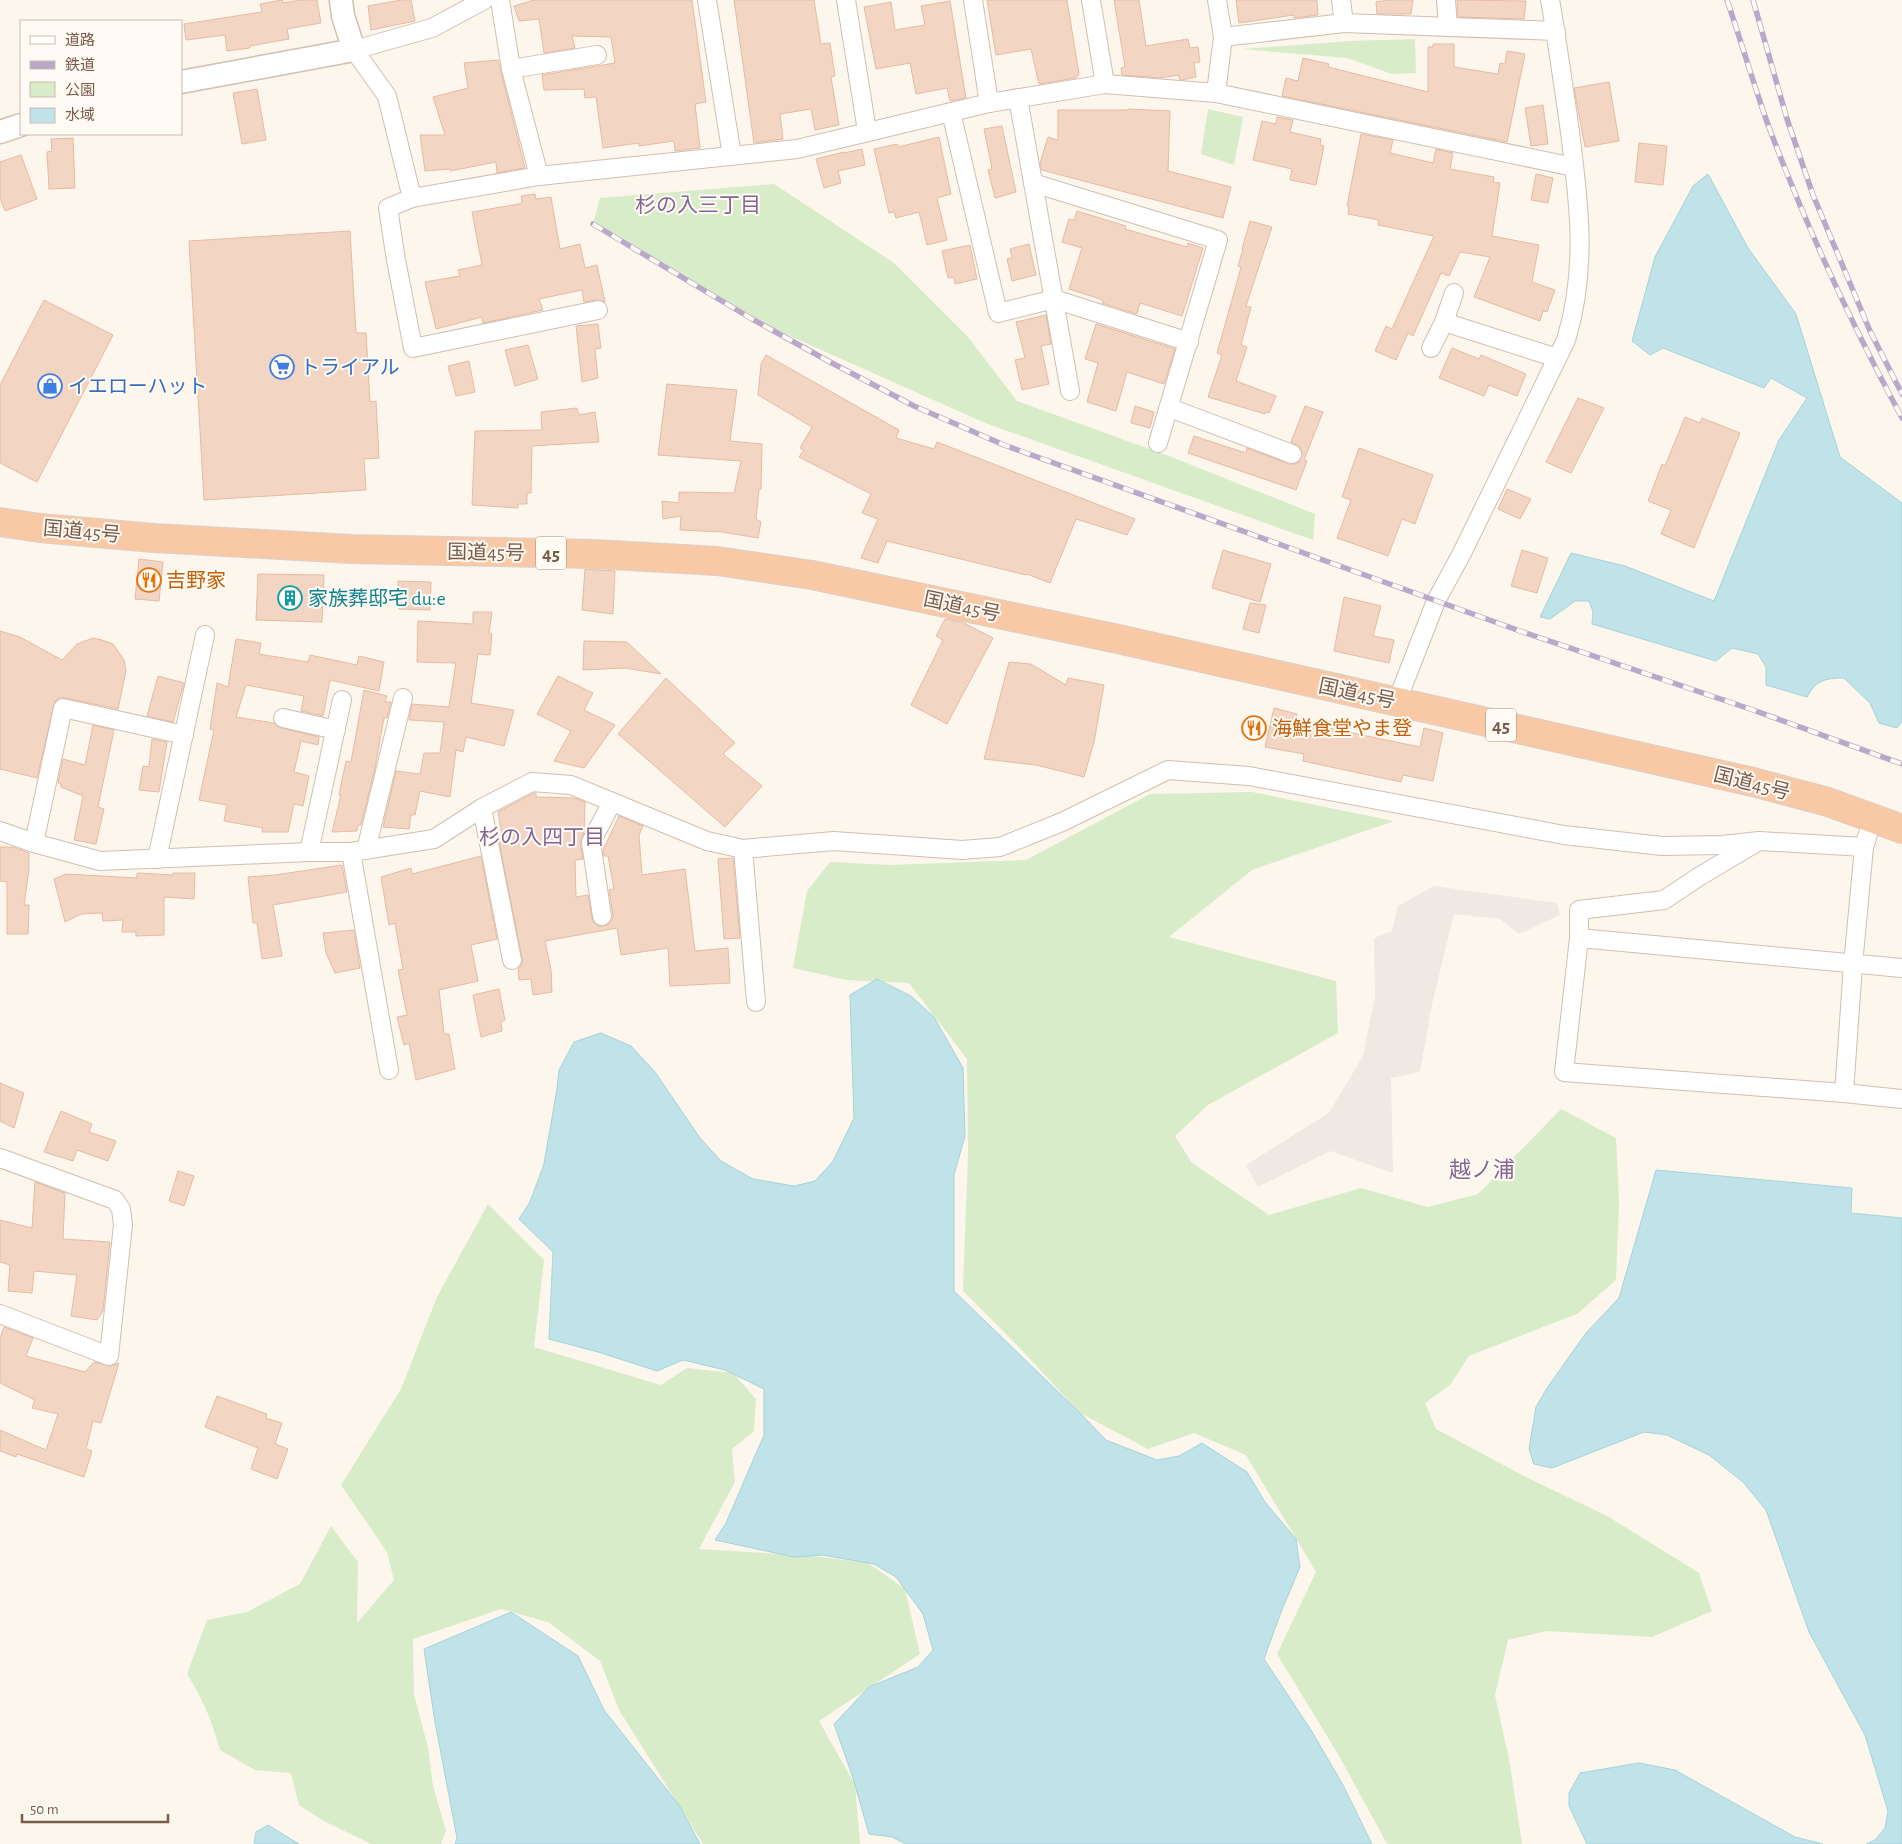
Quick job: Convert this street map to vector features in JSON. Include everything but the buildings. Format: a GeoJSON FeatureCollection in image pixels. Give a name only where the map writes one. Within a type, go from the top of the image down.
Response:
{"type":"FeatureCollection","features":[{"type":"Feature","properties":{"kind":"highway","name":"国道45号"},"geometry":{"type":"LineString","coordinates":[[0,522],[40,528],[154,538],[360,549],[594,554],[717,561],[812,575],[1110,638],[1753,782],[1828,802],[1902,830]]}},
{"type":"Feature","properties":{"kind":"street"},"geometry":{"type":"LineString","coordinates":[[341,0],[354,50],[387,96],[412,198]]}},
{"type":"Feature","properties":{"kind":"street"},"geometry":{"type":"LineString","coordinates":[[182,82],[354,50],[432,28],[484,0]]}},
{"type":"Feature","properties":{"kind":"street"},"geometry":{"type":"LineString","coordinates":[[500,0],[511,69],[539,176]]}},
{"type":"Feature","properties":{"kind":"street"},"geometry":{"type":"LineString","coordinates":[[707,0],[732,156]]}},
{"type":"Feature","properties":{"kind":"street"},"geometry":{"type":"LineString","coordinates":[[846,0],[867,131]]}},
{"type":"Feature","properties":{"kind":"street"},"geometry":{"type":"LineString","coordinates":[[973,0],[989,103]]}},
{"type":"Feature","properties":{"kind":"street"},"geometry":{"type":"LineString","coordinates":[[1091,0],[1105,84]]}},
{"type":"Feature","properties":{"kind":"street"},"geometry":{"type":"LineString","coordinates":[[1216,93],[1223,37],[1217,0]]}},
{"type":"Feature","properties":{"kind":"street"},"geometry":{"type":"LineString","coordinates":[[1341,0],[1344,24]]}},
{"type":"Feature","properties":{"kind":"street"},"geometry":{"type":"LineString","coordinates":[[1446,0],[1448,27]]}},
{"type":"Feature","properties":{"kind":"street"},"geometry":{"type":"LineString","coordinates":[[1397,702],[1436,601],[1462,553],[1566,340],[1574,313],[1581,251],[1574,167],[1556,31],[1550,0]]}},
{"type":"Feature","properties":{"kind":"street"},"geometry":{"type":"LineString","coordinates":[[1223,37],[1344,24],[1556,31]]}},
{"type":"Feature","properties":{"kind":"street"},"geometry":{"type":"LineString","coordinates":[[511,69],[597,55]]}},
{"type":"Feature","properties":{"kind":"street"},"geometry":{"type":"LineString","coordinates":[[598,310],[413,348],[388,208],[412,198],[539,176],[797,149],[989,103],[1105,84],[1216,93],[1574,167]]}},
{"type":"Feature","properties":{"kind":"street"},"geometry":{"type":"LineString","coordinates":[[1018,98],[1070,391]]}},
{"type":"Feature","properties":{"kind":"street"},"geometry":{"type":"LineString","coordinates":[[950,112],[998,313],[1054,299],[1189,342]]}},
{"type":"Feature","properties":{"kind":"street"},"geometry":{"type":"LineString","coordinates":[[0,132],[20,125]]}},
{"type":"Feature","properties":{"kind":"street"},"geometry":{"type":"LineString","coordinates":[[1033,183],[1218,240],[1170,408],[1158,443]]}},
{"type":"Feature","properties":{"kind":"street"},"geometry":{"type":"LineString","coordinates":[[1431,348],[1444,322],[1454,293]]}},
{"type":"Feature","properties":{"kind":"street"},"geometry":{"type":"LineString","coordinates":[[1444,322],[1557,358]]}},
{"type":"Feature","properties":{"kind":"street"},"geometry":{"type":"LineString","coordinates":[[1170,408],[1292,454]]}},
{"type":"Feature","properties":{"kind":"street"},"geometry":{"type":"LineString","coordinates":[[157,859],[206,635]]}},
{"type":"Feature","properties":{"kind":"street"},"geometry":{"type":"LineString","coordinates":[[389,1070],[359,851],[403,698]]}},
{"type":"Feature","properties":{"kind":"street"},"geometry":{"type":"LineString","coordinates":[[309,852],[342,700]]}},
{"type":"Feature","properties":{"kind":"street"},"geometry":{"type":"LineString","coordinates":[[34,843],[63,708],[184,735]]}},
{"type":"Feature","properties":{"kind":"street"},"geometry":{"type":"LineString","coordinates":[[283,718],[336,730]]}},
{"type":"Feature","properties":{"kind":"street"},"geometry":{"type":"LineString","coordinates":[[0,831],[34,843],[100,861],[359,851],[434,838],[482,808],[532,782],[571,785],[707,841],[743,849],[834,841],[962,850],[1000,847],[1062,822],[1168,770],[1249,776],[1564,835],[1662,846],[1722,845],[1759,841],[1864,847]]}},
{"type":"Feature","properties":{"kind":"street"},"geometry":{"type":"LineString","coordinates":[[602,916],[591,842],[612,802]]}},
{"type":"Feature","properties":{"kind":"street"},"geometry":{"type":"LineString","coordinates":[[482,808],[512,960]]}},
{"type":"Feature","properties":{"kind":"street"},"geometry":{"type":"LineString","coordinates":[[1844,1093],[1864,847],[1873,818]]}},
{"type":"Feature","properties":{"kind":"street"},"geometry":{"type":"LineString","coordinates":[[1759,841],[1664,900],[1579,910],[1579,938],[1564,1072],[1902,1099]]}},
{"type":"Feature","properties":{"kind":"street"},"geometry":{"type":"LineString","coordinates":[[743,849],[756,1002]]}},
{"type":"Feature","properties":{"kind":"street"},"geometry":{"type":"LineString","coordinates":[[1579,938],[1853,965],[1902,968]]}},
{"type":"Feature","properties":{"kind":"street"},"geometry":{"type":"LineString","coordinates":[[0,1158],[116,1200],[121,1210],[123,1226],[109,1356],[0,1314]]}},
{"type":"Feature","properties":{"kind":"shaded area"},"geometry":{"type":"Polygon","coordinates":[[[1434,886],[1557,903],[1560,915],[1519,934],[1500,919],[1454,914],[1432,1004],[1420,1072],[1391,1078],[1393,1173],[1330,1151],[1258,1187],[1246,1165],[1329,1113],[1363,1056],[1375,996],[1374,938],[1392,931],[1398,906],[1434,886]]]}},
{"type":"Feature","properties":{"kind":"green space"},"geometry":{"type":"Polygon","coordinates":[[[1415,39],[1416,73],[1392,74],[1347,58],[1242,49],[1351,41],[1415,39]]]}},
{"type":"Feature","properties":{"kind":"green space"},"geometry":{"type":"Polygon","coordinates":[[[1208,109],[1243,117],[1234,165],[1201,154],[1208,109]]]}},
{"type":"Feature","properties":{"kind":"green space"},"geometry":{"type":"Polygon","coordinates":[[[774,184],[894,263],[968,337],[1017,401],[1169,456],[1315,514],[1313,540],[985,423],[752,319],[593,224],[600,198],[774,184]]]}},
{"type":"Feature","properties":{"kind":"green space"},"geometry":{"type":"Polygon","coordinates":[[[1252,792],[1394,821],[1252,870],[1169,937],[1336,981],[1338,1033],[1208,1105],[1175,1136],[1192,1163],[1269,1215],[1361,1188],[1428,1207],[1478,1194],[1561,1109],[1616,1138],[1619,1202],[1616,1280],[1577,1314],[1469,1356],[1450,1385],[1425,1403],[1436,1429],[1526,1477],[1609,1517],[1699,1573],[1712,1611],[1652,1637],[1547,1631],[1508,1640],[1495,1695],[1510,1764],[1522,1844],[1389,1844],[1386,1842],[1338,1754],[1277,1654],[1316,1572],[1246,1455],[1194,1433],[1148,1449],[1080,1413],[1015,1343],[963,1291],[968,1152],[967,1059],[909,983],[846,980],[793,968],[807,891],[830,862],[890,865],[1026,860],[1150,794],[1252,792]]]}},
{"type":"Feature","properties":{"kind":"green space"},"geometry":{"type":"Polygon","coordinates":[[[488,1204],[544,1260],[534,1347],[661,1385],[687,1368],[733,1373],[756,1399],[754,1431],[732,1449],[735,1482],[699,1549],[812,1556],[868,1563],[905,1589],[920,1654],[819,1721],[855,1785],[860,1844],[703,1844],[619,1710],[600,1661],[548,1622],[501,1609],[413,1639],[414,1695],[428,1747],[433,1786],[446,1831],[441,1844],[371,1844],[322,1820],[299,1805],[291,1773],[255,1770],[220,1750],[206,1710],[187,1674],[207,1620],[247,1612],[300,1584],[331,1526],[358,1562],[357,1623],[394,1580],[387,1552],[341,1485],[401,1389],[437,1297],[488,1204]]]}},
{"type":"Feature","properties":{"kind":"water"},"geometry":{"type":"Polygon","coordinates":[[[1708,174],[1748,248],[1796,314],[1840,457],[1902,503],[1902,721],[1897,728],[1879,723],[1870,703],[1844,678],[1822,681],[1810,691],[1807,697],[1766,685],[1766,667],[1758,654],[1732,648],[1716,661],[1592,624],[1593,612],[1589,601],[1575,601],[1550,619],[1540,617],[1571,553],[1625,566],[1714,601],[1779,440],[1807,398],[1771,378],[1764,388],[1663,348],[1650,355],[1632,341],[1655,257],[1693,186],[1708,174]]]}},
{"type":"Feature","properties":{"kind":"water"},"geometry":{"type":"Polygon","coordinates":[[[877,979],[911,996],[934,1017],[963,1068],[965,1136],[954,1175],[954,1291],[1106,1440],[1157,1460],[1179,1456],[1202,1443],[1247,1472],[1265,1502],[1296,1539],[1300,1567],[1264,1659],[1311,1730],[1343,1785],[1372,1844],[906,1844],[892,1837],[869,1834],[852,1775],[834,1724],[869,1687],[918,1667],[933,1650],[923,1614],[896,1577],[874,1564],[822,1555],[794,1557],[715,1540],[726,1523],[764,1435],[764,1389],[725,1370],[683,1360],[657,1371],[549,1339],[553,1252],[519,1219],[530,1202],[544,1164],[559,1070],[574,1042],[601,1033],[631,1046],[655,1072],[700,1138],[721,1161],[753,1179],[794,1186],[815,1181],[833,1161],[854,1118],[850,995],[877,979]]]}},
{"type":"Feature","properties":{"kind":"water"},"geometry":{"type":"Polygon","coordinates":[[[1656,1170],[1852,1188],[1851,1213],[1902,1218],[1902,1844],[1866,1844],[1875,1840],[1885,1828],[1888,1811],[1865,1735],[1809,1632],[1766,1510],[1743,1482],[1709,1455],[1667,1435],[1644,1432],[1552,1468],[1534,1464],[1529,1449],[1536,1407],[1547,1388],[1586,1333],[1619,1298],[1656,1170]]]}},
{"type":"Feature","properties":{"kind":"water"},"geometry":{"type":"Polygon","coordinates":[[[511,1612],[578,1656],[604,1710],[679,1805],[700,1844],[455,1844],[457,1838],[435,1722],[424,1649],[511,1612]]]}},
{"type":"Feature","properties":{"kind":"water"},"geometry":{"type":"Polygon","coordinates":[[[1639,1763],[1675,1770],[1795,1837],[1823,1844],[1587,1844],[1569,1806],[1569,1793],[1580,1773],[1639,1763]]]}},
{"type":"Feature","properties":{"kind":"water"},"geometry":{"type":"Polygon","coordinates":[[[268,1825],[299,1844],[254,1844],[256,1832],[268,1825]]]}},
{"type":"Feature","properties":{"kind":"railway"},"geometry":{"type":"LineString","coordinates":[[1727,0],[1767,122],[1797,198],[1847,309],[1902,418]]}},
{"type":"Feature","properties":{"kind":"railway"},"geometry":{"type":"LineString","coordinates":[[1753,0],[1787,119],[1813,195],[1870,331],[1902,394]]}},
{"type":"Feature","properties":{"kind":"railway"},"geometry":{"type":"LineString","coordinates":[[593,224],[752,319],[830,362],[914,406],[1004,445],[1520,631],[1753,710],[1902,764]]}},
{"type":"Feature","properties":{"kind":"place","name":"トライアル"},"geometry":{"type":"Point","coordinates":[282,367]}},
{"type":"Feature","properties":{"kind":"place","name":"イエローハット"},"geometry":{"type":"Point","coordinates":[50,386]}},
{"type":"Feature","properties":{"kind":"place","name":"吉野家"},"geometry":{"type":"Point","coordinates":[149,580]}},
{"type":"Feature","properties":{"kind":"place","name":"家族葬邸宅 du:e"},"geometry":{"type":"Point","coordinates":[290,598]}},
{"type":"Feature","properties":{"kind":"place","name":"海鮮食堂やま登"},"geometry":{"type":"Point","coordinates":[1254,728]}},
{"type":"Feature","properties":{"kind":"district","name":"杉の入三丁目"},"geometry":{"type":"Point","coordinates":[698,205]}},
{"type":"Feature","properties":{"kind":"district","name":"杉の入四丁目"},"geometry":{"type":"Point","coordinates":[542,837]}},
{"type":"Feature","properties":{"kind":"district","name":"越ノ浦"},"geometry":{"type":"Point","coordinates":[1482,1169]}}]}
